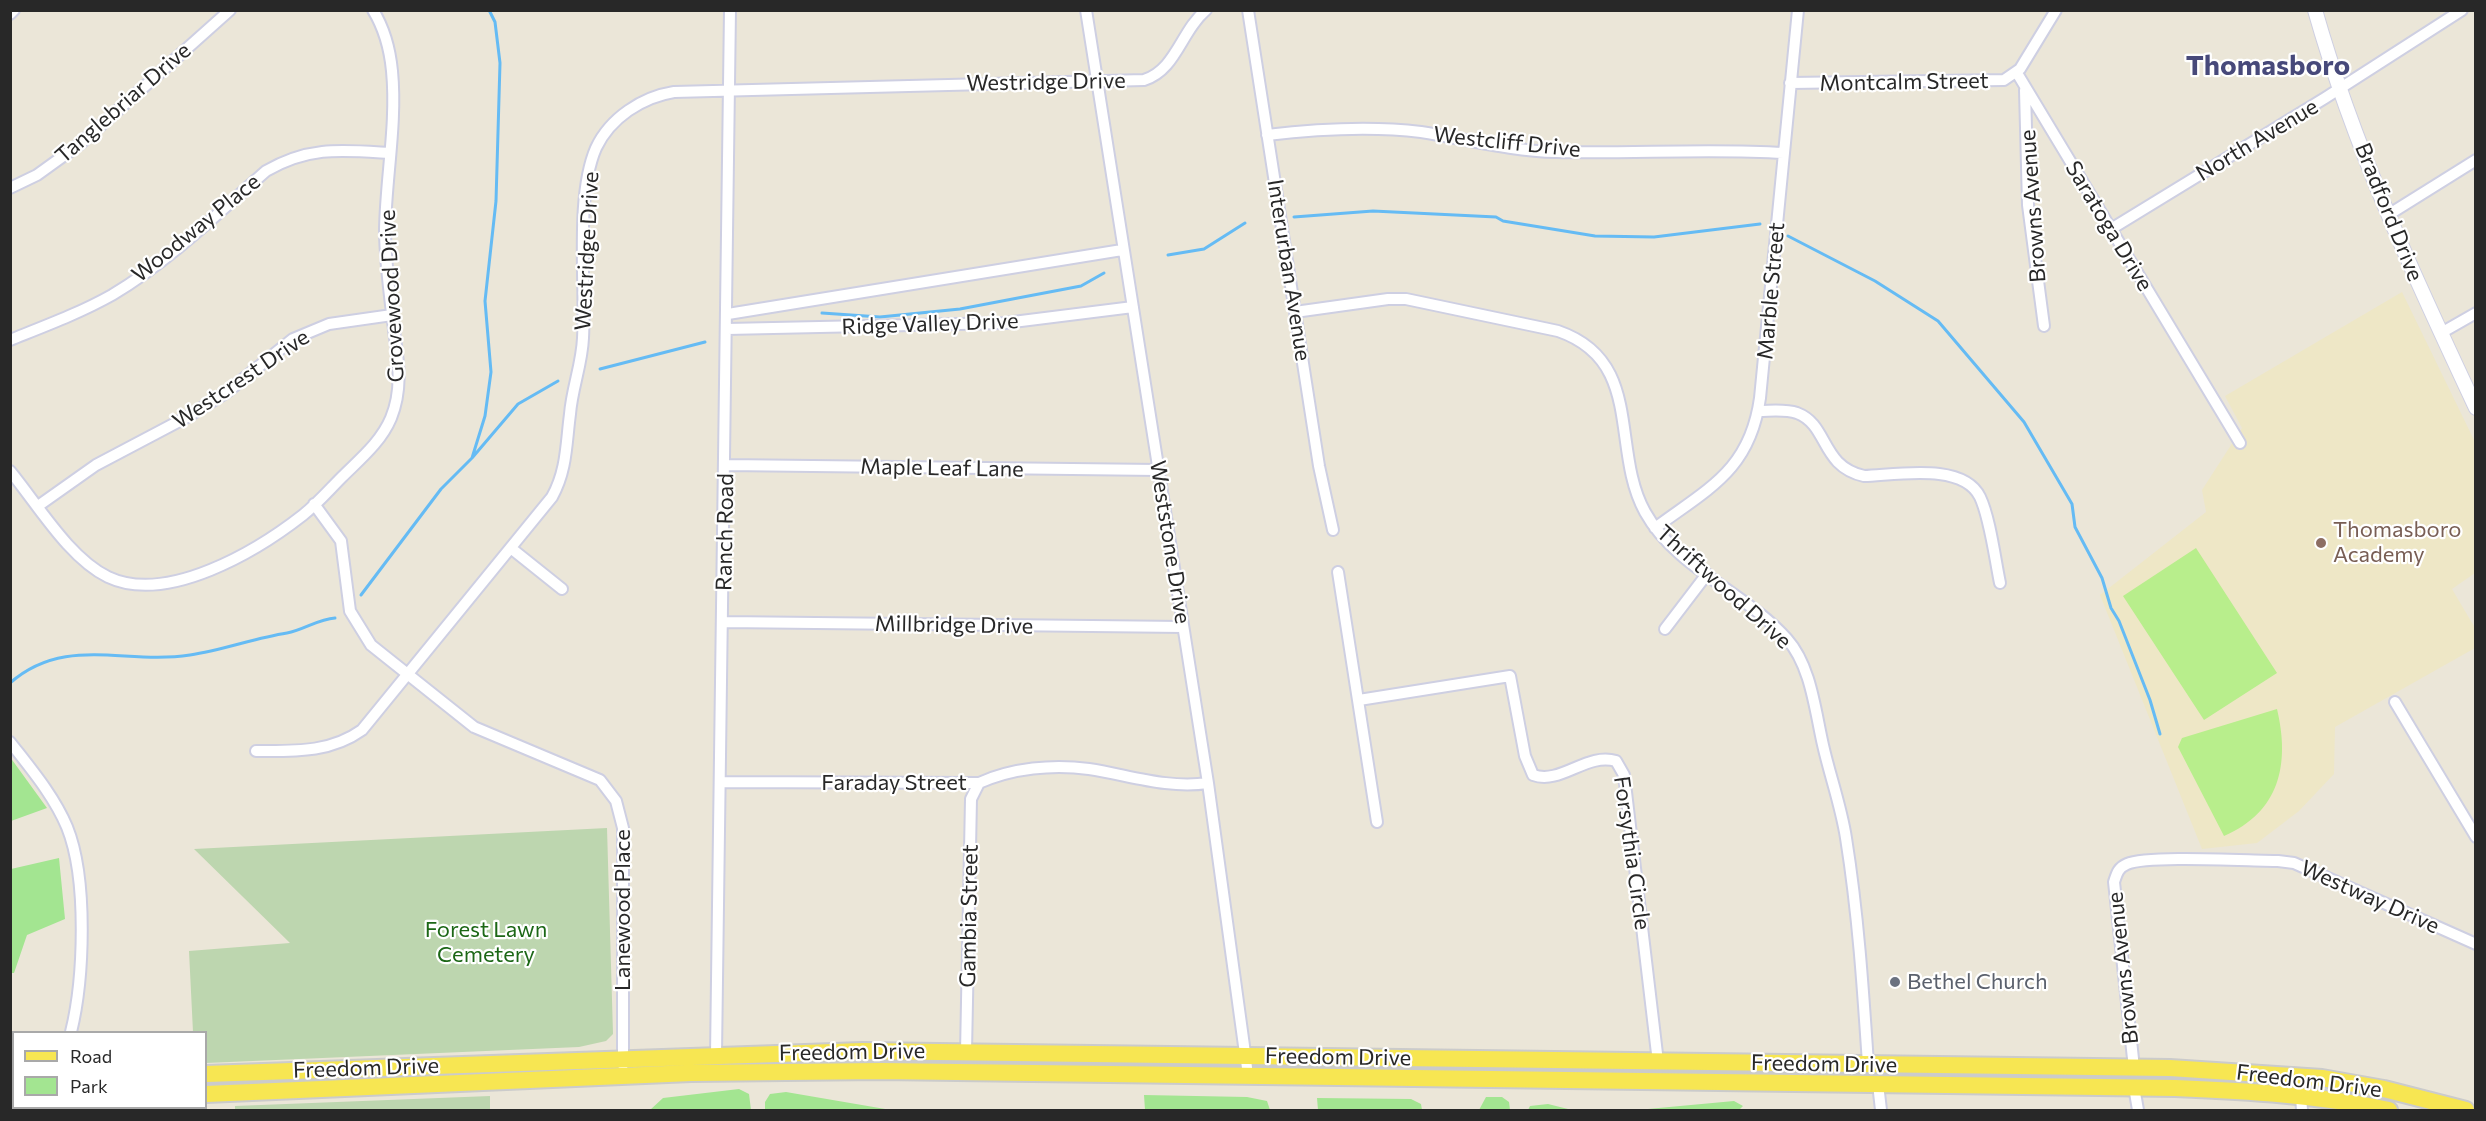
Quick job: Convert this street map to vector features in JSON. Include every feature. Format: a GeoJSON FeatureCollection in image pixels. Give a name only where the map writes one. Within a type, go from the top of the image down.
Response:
{"type":"FeatureCollection","features":[{"type":"Feature","properties":{"kind":"main road","name":"Freedom Drive"},"geometry":{"type":"LineString","coordinates":[[207,1074],[716,1054],[862,1051],[2134,1068],[2237,1071],[2322,1078],[2384,1089],[2466,1110]]}},
{"type":"Feature","properties":{"kind":"main road"},"geometry":{"type":"LineString","coordinates":[[1678,1081],[1687,1075],[1707,1073],[1846,1073],[1868,1064]]}},
{"type":"Feature","properties":{"kind":"main road"},"geometry":{"type":"LineString","coordinates":[[262,1092],[272,1083],[348,1080],[394,1066]]}},
{"type":"Feature","properties":{"kind":"main road"},"geometry":{"type":"LineString","coordinates":[[1878,1084],[1895,1072],[2037,1072],[2046,1067]]}},
{"type":"Feature","properties":{"kind":"main road","name":"Freedom Drive"},"geometry":{"type":"LineString","coordinates":[[207,1094],[770,1071],[2134,1087],[2251,1091],[2301,1104],[2389,1110]]}},
{"type":"Feature","properties":{"kind":"street"},"geometry":{"type":"LineString","coordinates":[[10,14],[14,10]]}},
{"type":"Feature","properties":{"kind":"street","name":"Tanglebriar Drive"},"geometry":{"type":"LineString","coordinates":[[10,188],[37,174],[80,144],[230,10]]}},
{"type":"Feature","properties":{"kind":"street","name":"Grovewood Drive"},"geometry":{"type":"LineString","coordinates":[[10,471],[72,549],[93,568],[110,578],[147,586],[179,582],[250,550],[284,529],[314,504],[376,442],[391,417],[397,396],[399,371],[386,260],[391,61],[384,33],[373,10]]}},
{"type":"Feature","properties":{"kind":"street","name":"Ranch Road"},"geometry":{"type":"LineString","coordinates":[[716,1054],[724,622],[730,10]]}},
{"type":"Feature","properties":{"kind":"street","name":"Weststone Drive"},"geometry":{"type":"LineString","coordinates":[[1086,10],[1122,250],[1208,783],[1248,1075]]}},
{"type":"Feature","properties":{"kind":"street","name":"Westridge Drive"},"geometry":{"type":"LineString","coordinates":[[256,752],[316,750],[352,737],[373,719],[552,498],[567,456],[572,397],[583,340],[586,181],[597,147],[622,116],[650,99],[674,92],[1143,80],[1160,73],[1167,66],[1186,32],[1206,10]]}},
{"type":"Feature","properties":{"kind":"street","name":"Interurban Avenue"},"geometry":{"type":"LineString","coordinates":[[1248,10],[1319,466],[1333,530]]}},
{"type":"Feature","properties":{"kind":"street","name":"Marble Street"},"geometry":{"type":"LineString","coordinates":[[1655,528],[1718,482],[1737,463],[1751,439],[1759,411],[1798,10]]}},
{"type":"Feature","properties":{"kind":"street"},"geometry":{"type":"LineString","coordinates":[[2016,73],[2056,10]]}},
{"type":"Feature","properties":{"kind":"street","name":"Bradford Drive"},"geometry":{"type":"LineString","coordinates":[[2315,10],[2339,89],[2388,215],[2475,408]]}},
{"type":"Feature","properties":{"kind":"street","name":"North Avenue"},"geometry":{"type":"LineString","coordinates":[[2111,229],[2339,89],[2462,10]]}},
{"type":"Feature","properties":{"kind":"street","name":"Montcalm Street"},"geometry":{"type":"LineString","coordinates":[[1790,83],[1993,82],[2004,80],[2016,73]]}},
{"type":"Feature","properties":{"kind":"street","name":"Saratoga Drive"},"geometry":{"type":"LineString","coordinates":[[2016,73],[2240,443]]}},
{"type":"Feature","properties":{"kind":"street","name":"Browns Avenue"},"geometry":{"type":"LineString","coordinates":[[2025,87],[2028,205],[2043,326]]}},
{"type":"Feature","properties":{"kind":"street","name":"Westcliff Drive"},"geometry":{"type":"LineString","coordinates":[[1268,135],[1320,129],[1385,130],[1419,132],[1555,152],[1703,150],[1784,153]]}},
{"type":"Feature","properties":{"kind":"street","name":"Woodway Place"},"geometry":{"type":"LineString","coordinates":[[10,340],[90,306],[137,279],[167,257],[266,171],[285,160],[319,150],[389,153]]}},
{"type":"Feature","properties":{"kind":"street"},"geometry":{"type":"LineString","coordinates":[[2388,215],[2475,160]]}},
{"type":"Feature","properties":{"kind":"street","name":"Ridge Valley Drive"},"geometry":{"type":"LineString","coordinates":[[728,314],[1122,250]]}},
{"type":"Feature","properties":{"kind":"street","name":"Thriftwood Drive"},"geometry":{"type":"LineString","coordinates":[[1295,312],[1388,299],[1407,299],[1570,335],[1591,348],[1610,370],[1620,402],[1636,491],[1655,528],[1674,548],[1766,619],[1787,639],[1804,668],[1846,837],[1859,937],[1868,1064]]}},
{"type":"Feature","properties":{"kind":"street","name":"Ridge Valley Drive"},"geometry":{"type":"LineString","coordinates":[[727,329],[1005,323],[1132,307]]}},
{"type":"Feature","properties":{"kind":"street"},"geometry":{"type":"LineString","coordinates":[[2441,333],[2475,313]]}},
{"type":"Feature","properties":{"kind":"street","name":"Westcrest Drive"},"geometry":{"type":"LineString","coordinates":[[38,506],[96,465],[177,423],[227,392],[293,339],[328,324],[392,315]]}},
{"type":"Feature","properties":{"kind":"street"},"geometry":{"type":"LineString","coordinates":[[1759,411],[1789,411],[1808,419],[1834,460],[1852,473],[1864,476],[1948,474],[1968,482],[1982,499],[2000,583]]}},
{"type":"Feature","properties":{"kind":"street","name":"Maple Leaf Lane"},"geometry":{"type":"LineString","coordinates":[[726,465],[1158,470]]}},
{"type":"Feature","properties":{"kind":"street","name":"Lanewood Place"},"geometry":{"type":"LineString","coordinates":[[314,504],[341,541],[346,596],[356,624],[371,645],[463,720],[481,730],[591,774],[608,788],[616,801],[623,828],[624,1076]]}},
{"type":"Feature","properties":{"kind":"street"},"geometry":{"type":"LineString","coordinates":[[512,549],[562,589]]}},
{"type":"Feature","properties":{"kind":"street"},"geometry":{"type":"LineString","coordinates":[[1338,572],[1377,822]]}},
{"type":"Feature","properties":{"kind":"street"},"geometry":{"type":"LineString","coordinates":[[1665,629],[1707,574]]}},
{"type":"Feature","properties":{"kind":"street","name":"Millbridge Drive"},"geometry":{"type":"LineString","coordinates":[[724,622],[1183,627]]}},
{"type":"Feature","properties":{"kind":"street","name":"Forsythia Circle"},"geometry":{"type":"LineString","coordinates":[[1359,700],[1510,676],[1525,756],[1533,775],[1548,777],[1601,758],[1616,761],[1622,768],[1658,1062]]}},
{"type":"Feature","properties":{"kind":"street"},"geometry":{"type":"LineString","coordinates":[[2395,702],[2475,837]]}},
{"type":"Feature","properties":{"kind":"street"},"geometry":{"type":"LineString","coordinates":[[10,742],[57,807],[72,841],[77,872],[82,972],[71,1031]]}},
{"type":"Feature","properties":{"kind":"street","name":"Faraday Street"},"geometry":{"type":"LineString","coordinates":[[721,782],[979,783],[1015,771],[1037,768],[1086,768],[1175,785],[1208,783]]}},
{"type":"Feature","properties":{"kind":"street","name":"Gambia Street"},"geometry":{"type":"LineString","coordinates":[[966,1052],[971,799],[979,783]]}},
{"type":"Feature","properties":{"kind":"street","name":"Westway Drive"},"geometry":{"type":"LineString","coordinates":[[2119,868],[2134,862],[2168,860],[2294,863],[2475,944]]}},
{"type":"Feature","properties":{"kind":"street","name":"Browns Avenue"},"geometry":{"type":"LineString","coordinates":[[2119,868],[2114,882],[2134,1068]]}},
{"type":"Feature","properties":{"kind":"street"},"geometry":{"type":"LineString","coordinates":[[1878,1084],[1881,1110]]}},
{"type":"Feature","properties":{"kind":"street"},"geometry":{"type":"LineString","coordinates":[[2134,1087],[2138,1110]]}},
{"type":"Feature","properties":{"kind":"shaded area","name":"Thomasboro Academy"},"geometry":{"type":"Polygon","coordinates":[[[2402,292],[2475,442],[2475,573],[2452,589],[2475,628],[2475,648],[2335,727],[2334,774],[2299,811],[2257,843],[2202,849],[2100,595],[2206,512],[2202,490],[2242,428],[2225,396],[2402,292]]]}},
{"type":"Feature","properties":{"kind":"green space"},"geometry":{"type":"Polygon","coordinates":[[[2196,548],[2277,673],[2204,720],[2123,596],[2196,548]]]}},
{"type":"Feature","properties":{"kind":"green space"},"geometry":{"type":"Polygon","coordinates":[[[2277,709],[2282,749],[2281,767],[2276,784],[2269,800],[2258,814],[2243,826],[2224,836],[2178,747],[2182,738],[2277,709]]]}},
{"type":"Feature","properties":{"kind":"green space"},"geometry":{"type":"Polygon","coordinates":[[[10,757],[47,808],[11,821],[10,821],[10,757]]]}},
{"type":"Feature","properties":{"kind":"green space","name":"Forest Lawn Cemetery"},"geometry":{"type":"Polygon","coordinates":[[[607,828],[613,1034],[606,1041],[579,1047],[207,1063],[207,1031],[193,1031],[189,951],[290,943],[194,849],[607,828]]]}},
{"type":"Feature","properties":{"kind":"green space"},"geometry":{"type":"Polygon","coordinates":[[[59,858],[65,919],[27,935],[14,973],[11,973],[11,869],[59,858]]]}},
{"type":"Feature","properties":{"kind":"green space"},"geometry":{"type":"Polygon","coordinates":[[[739,1089],[749,1094],[751,1110],[650,1110],[663,1098],[739,1089]]]}},
{"type":"Feature","properties":{"kind":"green space"},"geometry":{"type":"Polygon","coordinates":[[[786,1092],[891,1110],[765,1110],[765,1102],[770,1094],[786,1092]]]}},
{"type":"Feature","properties":{"kind":"green space"},"geometry":{"type":"Polygon","coordinates":[[[1144,1095],[1247,1097],[1267,1101],[1270,1110],[1145,1110],[1144,1095]]]}},
{"type":"Feature","properties":{"kind":"green space"},"geometry":{"type":"Polygon","coordinates":[[[490,1096],[490,1110],[235,1110],[235,1106],[490,1096]]]}},
{"type":"Feature","properties":{"kind":"green space"},"geometry":{"type":"Polygon","coordinates":[[[1486,1097],[1502,1097],[1509,1102],[1510,1110],[1479,1110],[1486,1097]]]}},
{"type":"Feature","properties":{"kind":"green space"},"geometry":{"type":"Polygon","coordinates":[[[1317,1098],[1411,1099],[1421,1104],[1422,1110],[1318,1110],[1317,1098]]]}},
{"type":"Feature","properties":{"kind":"green space"},"geometry":{"type":"Polygon","coordinates":[[[1734,1101],[1743,1106],[1739,1110],[1637,1110],[1734,1101]]]}},
{"type":"Feature","properties":{"kind":"green space"},"geometry":{"type":"Polygon","coordinates":[[[1548,1104],[1569,1110],[1528,1110],[1530,1106],[1548,1104]]]}},
{"type":"Feature","properties":{"kind":"waterway"},"geometry":{"type":"LineString","coordinates":[[472,458],[485,416],[491,372],[485,301],[496,201],[500,63],[495,22],[489,10]]}},
{"type":"Feature","properties":{"kind":"waterway"},"geometry":{"type":"LineString","coordinates":[[1294,217],[1373,211],[1496,217],[1503,221],[1595,236],[1654,237],[1760,224]]}},
{"type":"Feature","properties":{"kind":"waterway"},"geometry":{"type":"LineString","coordinates":[[1168,255],[1204,249],[1245,223]]}},
{"type":"Feature","properties":{"kind":"waterway"},"geometry":{"type":"LineString","coordinates":[[1788,236],[1875,281],[1938,321],[2024,422],[2072,504],[2075,527],[2102,578],[2111,608],[2119,621],[2150,700],[2160,734]]}},
{"type":"Feature","properties":{"kind":"waterway"},"geometry":{"type":"LineString","coordinates":[[822,313],[880,317],[960,309],[1081,286],[1104,273]]}},
{"type":"Feature","properties":{"kind":"waterway"},"geometry":{"type":"LineString","coordinates":[[600,369],[705,342]]}},
{"type":"Feature","properties":{"kind":"waterway"},"geometry":{"type":"LineString","coordinates":[[361,595],[441,489],[472,458],[518,404],[558,381]]}},
{"type":"Feature","properties":{"kind":"waterway"},"geometry":{"type":"LineString","coordinates":[[10,683],[31,668],[52,660],[96,655],[142,657],[190,655],[293,632],[323,620],[335,618]]}},
{"type":"Feature","properties":{"kind":"place","name":"Thomasboro Academy"},"geometry":{"type":"Point","coordinates":[2321,543]}},
{"type":"Feature","properties":{"kind":"place","name":"Bethel Church"},"geometry":{"type":"Point","coordinates":[1895,982]}},
{"type":"Feature","properties":{"kind":"district","name":"Thomasboro"},"geometry":{"type":"Point","coordinates":[2268,66]}}]}
